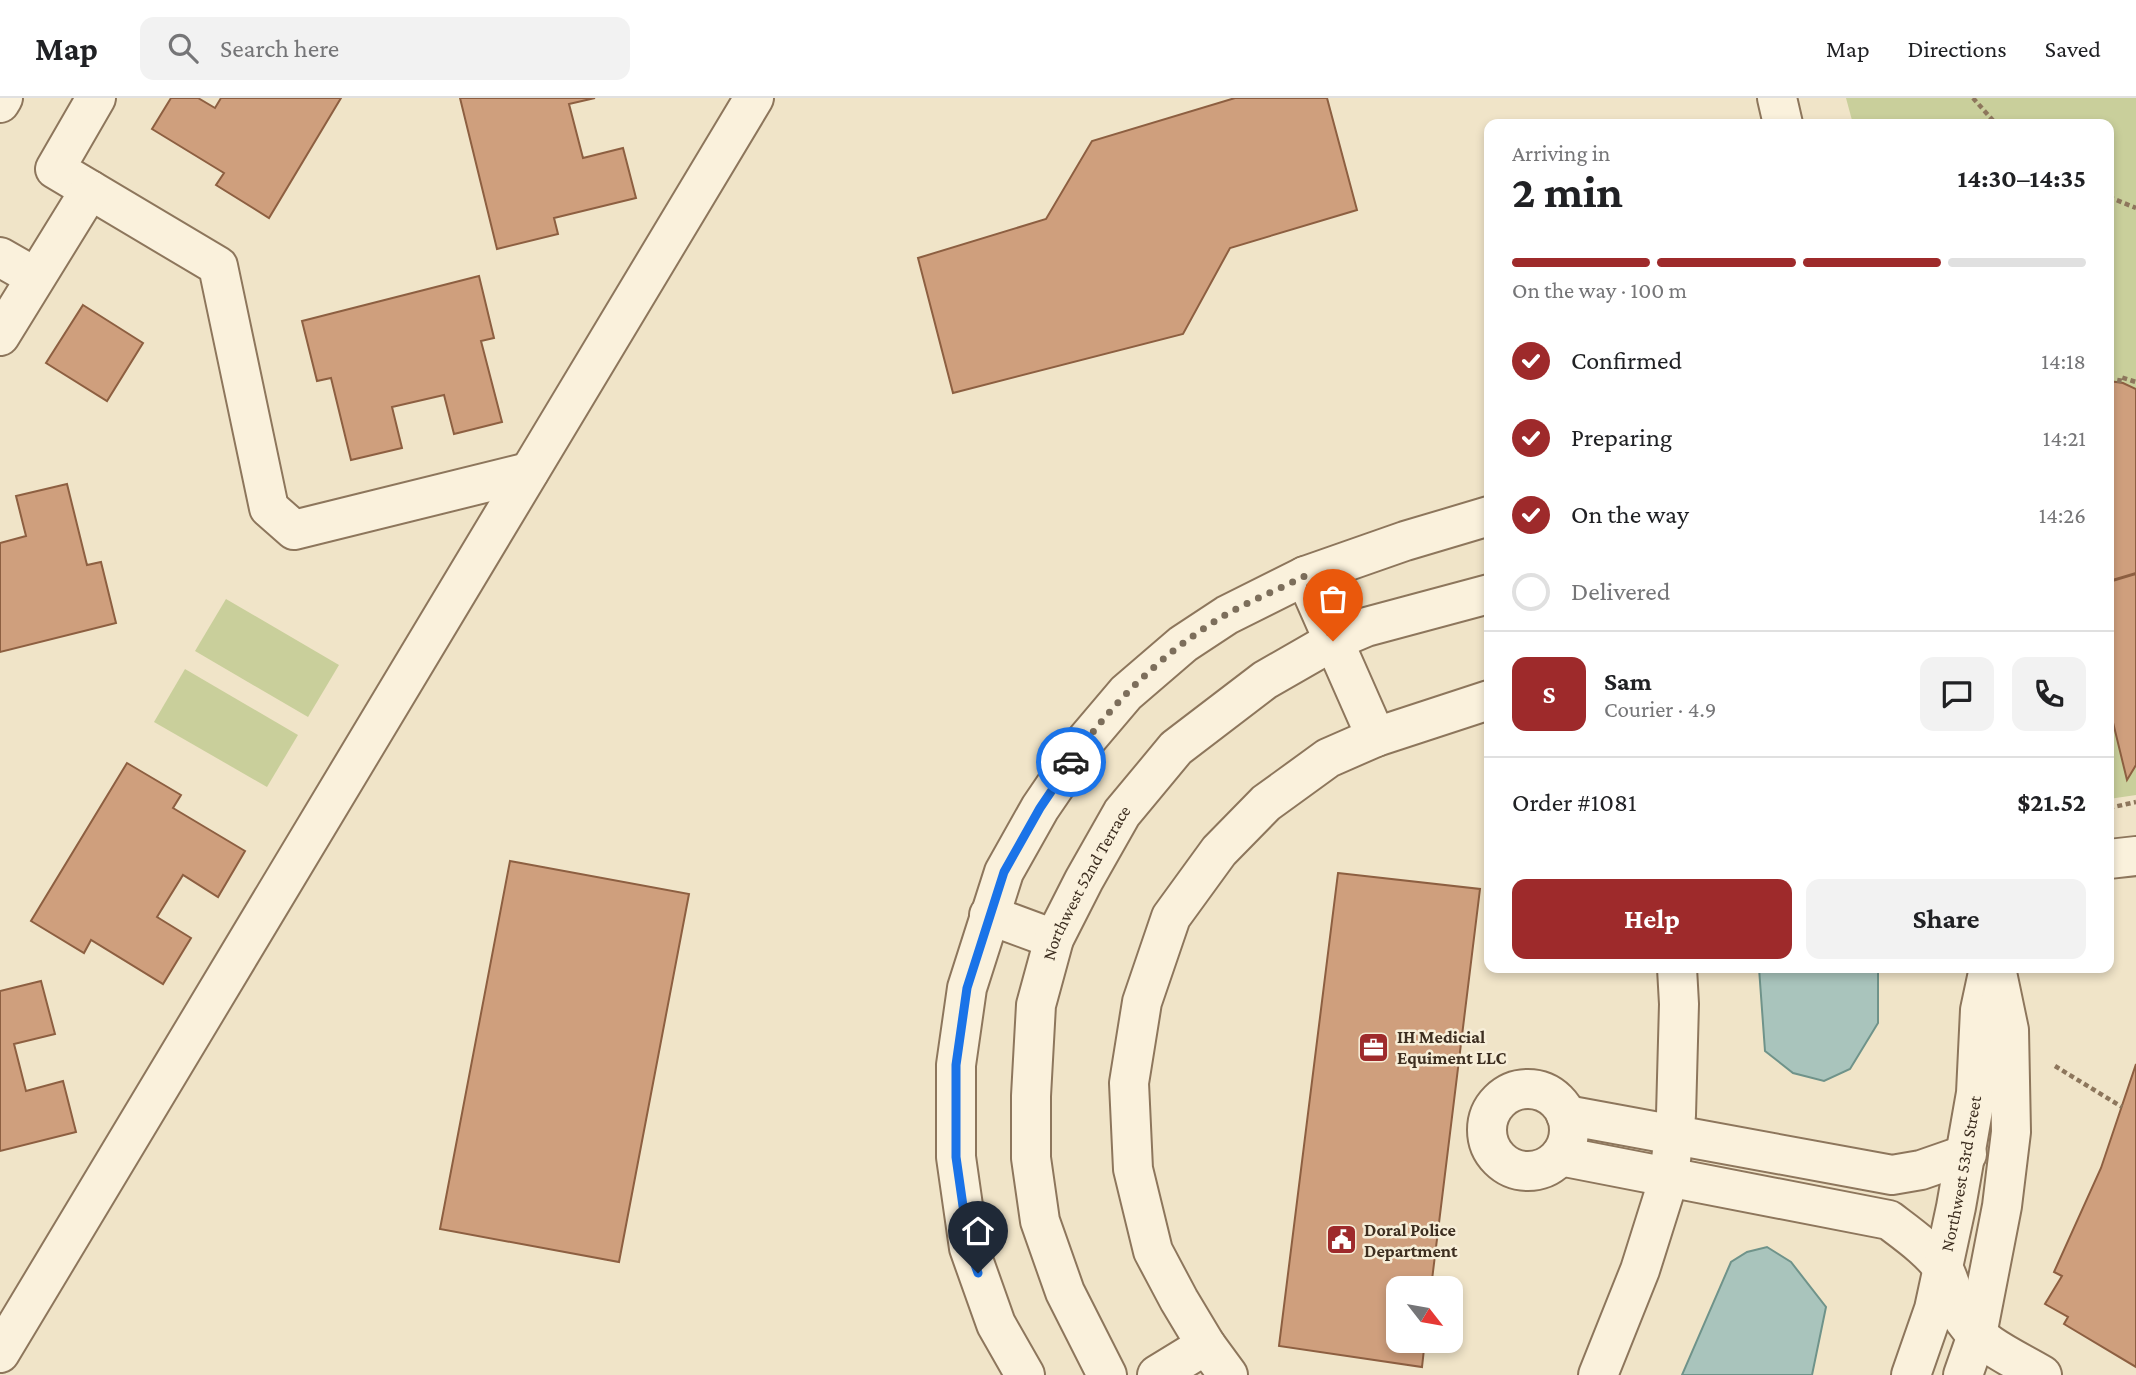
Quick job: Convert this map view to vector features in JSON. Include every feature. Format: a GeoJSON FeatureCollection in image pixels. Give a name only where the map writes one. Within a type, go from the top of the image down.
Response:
{"type":"FeatureCollection","features":[{"type":"Feature","properties":{"kind":"street"},"geometry":{"type":"LineString","coordinates":[[0,103],[3,98]]}},
{"type":"Feature","properties":{"kind":"street"},"geometry":{"type":"LineString","coordinates":[[96,98],[55,169],[218,266],[269,508],[294,530],[529,472]]}},
{"type":"Feature","properties":{"kind":"street"},"geometry":{"type":"LineString","coordinates":[[0,1353],[754,98]]}},
{"type":"Feature","properties":{"kind":"street"},"geometry":{"type":"LineString","coordinates":[[1777,98],[1782,119]]}},
{"type":"Feature","properties":{"kind":"street"},"geometry":{"type":"LineString","coordinates":[[2,327],[90,190]]}},
{"type":"Feature","properties":{"kind":"street"},"geometry":{"type":"LineString","coordinates":[[0,257],[36,277]]}},
{"type":"Feature","properties":{"kind":"street"},"geometry":{"type":"LineString","coordinates":[[1025,1375],[996,1324],[969,1248],[956,1157],[956,1065],[967,988],[1004,872],[1040,808],[1087,739],[1126,693],[1183,644],[1227,615],[1305,576],[1405,541],[1484,517]]}},
{"type":"Feature","properties":{"kind":"street"},"geometry":{"type":"LineString","coordinates":[[1305,576],[1376,737]]}},
{"type":"Feature","properties":{"kind":"street","name":"Northwest 52nd Terrace"},"geometry":{"type":"LineString","coordinates":[[1107,1375],[1065,1292],[1040,1221],[1031,1158],[1036,1005],[1054,939],[1122,813],[1176,748],[1265,680],[1333,641],[1367,627],[1484,595]]}},
{"type":"Feature","properties":{"kind":"street"},"geometry":{"type":"LineString","coordinates":[[1157,1375],[1217,1360],[1153,1251],[1133,1169],[1129,1083],[1142,1002],[1171,917],[1219,851],[1266,803],[1328,758],[1376,737],[1484,702]]}},
{"type":"Feature","properties":{"kind":"street"},"geometry":{"type":"LineString","coordinates":[[2114,858],[2136,856]]}},
{"type":"Feature","properties":{"kind":"street"},"geometry":{"type":"LineString","coordinates":[[989,915],[1054,939]]}},
{"type":"Feature","properties":{"kind":"street"},"geometry":{"type":"LineString","coordinates":[[1598,1375],[1640,1270],[1669,1178],[1674,1135],[1679,1004],[1677,973]]}},
{"type":"Feature","properties":{"kind":"street","name":"Northwest 53rd Street"},"geometry":{"type":"LineString","coordinates":[[1911,1375],[1934,1310],[1967,1154],[1976,1093],[1980,1010],[1988,973]]}},
{"type":"Feature","properties":{"kind":"street"},"geometry":{"type":"LineString","coordinates":[[1963,1375],[1977,1335],[2002,1206],[2011,1132],[2009,1030],[1997,973]]}},
{"type":"Feature","properties":{"kind":"street"},"geometry":{"type":"LineString","coordinates":[[1523,1089],[1549,1095],[1559,1103],[1566,1115],[1568,1137],[1560,1156],[1550,1165],[1537,1170],[1511,1168],[1491,1150],[1487,1124],[1491,1111],[1510,1093],[1523,1089]]}},
{"type":"Feature","properties":{"kind":"street"},"geometry":{"type":"LineString","coordinates":[[1566,1115],[1892,1175],[1921,1170],[1967,1154]]}},
{"type":"Feature","properties":{"kind":"street"},"geometry":{"type":"LineString","coordinates":[[1560,1156],[1889,1220],[1912,1237],[1944,1270],[1956,1306],[1977,1335],[2042,1375]]}},
{"type":"Feature","properties":{"kind":"path"},"geometry":{"type":"LineString","coordinates":[[1973,98],[1992,119]]}},
{"type":"Feature","properties":{"kind":"path"},"geometry":{"type":"LineString","coordinates":[[2114,199],[2136,208]]}},
{"type":"Feature","properties":{"kind":"path"},"geometry":{"type":"LineString","coordinates":[[2119,383],[2120,377],[2136,382]]}},
{"type":"Feature","properties":{"kind":"path"},"geometry":{"type":"LineString","coordinates":[[2114,807],[2136,802]]}},
{"type":"Feature","properties":{"kind":"path"},"geometry":{"type":"LineString","coordinates":[[2055,1066],[2122,1107]]}},
{"type":"Feature","properties":{"kind":"green space"},"geometry":{"type":"Polygon","coordinates":[[[1846,98],[2136,98],[2136,795],[2114,798],[2114,119],[1852,119],[1846,98]]]}},
{"type":"Feature","properties":{"kind":"green space"},"geometry":{"type":"Polygon","coordinates":[[[226,599],[339,665],[308,717],[195,651],[226,599]]]}},
{"type":"Feature","properties":{"kind":"green space"},"geometry":{"type":"Polygon","coordinates":[[[185,669],[298,735],[267,787],[154,722],[185,669]]]}},
{"type":"Feature","properties":{"kind":"water"},"geometry":{"type":"Polygon","coordinates":[[[1759,973],[1878,973],[1878,1023],[1850,1069],[1824,1081],[1793,1073],[1765,1051],[1759,973]]]}},
{"type":"Feature","properties":{"kind":"water"},"geometry":{"type":"Polygon","coordinates":[[[1767,1247],[1791,1262],[1826,1307],[1812,1375],[1682,1375],[1731,1262],[1747,1252],[1767,1247]]]}},
{"type":"Feature","properties":{"kind":"building"},"geometry":{"type":"Polygon","coordinates":[[[171,98],[198,98],[215,108],[221,98],[341,98],[269,218],[216,185],[224,173],[152,129],[171,98]]]}},
{"type":"Feature","properties":{"kind":"building"},"geometry":{"type":"Polygon","coordinates":[[[460,98],[595,98],[569,104],[583,158],[623,148],[636,198],[554,218],[558,234],[497,249],[460,98]]]}},
{"type":"Feature","properties":{"kind":"building"},"geometry":{"type":"Polygon","coordinates":[[[1235,98],[1327,98],[1357,210],[1230,248],[1183,334],[953,393],[918,258],[1046,219],[1092,141],[1235,98]]]}},
{"type":"Feature","properties":{"kind":"building"},"geometry":{"type":"Polygon","coordinates":[[[479,276],[494,338],[481,341],[502,422],[454,434],[444,395],[392,407],[402,448],[351,460],[331,378],[317,381],[302,321],[479,276]]]}},
{"type":"Feature","properties":{"kind":"building"},"geometry":{"type":"Polygon","coordinates":[[[83,305],[143,343],[107,401],[46,363],[83,305]]]}},
{"type":"Feature","properties":{"kind":"building"},"geometry":{"type":"Polygon","coordinates":[[[2114,382],[2136,389],[2136,573],[2114,580],[2114,382]]]}},
{"type":"Feature","properties":{"kind":"building"},"geometry":{"type":"Polygon","coordinates":[[[67,484],[87,565],[101,562],[116,623],[0,652],[0,543],[26,536],[16,496],[67,484]]]}},
{"type":"Feature","properties":{"kind":"building"},"geometry":{"type":"Polygon","coordinates":[[[2136,574],[2136,765],[2127,780],[2114,727],[2114,581],[2136,574]]]}},
{"type":"Feature","properties":{"kind":"building"},"geometry":{"type":"Polygon","coordinates":[[[127,763],[181,795],[173,808],[245,851],[218,897],[183,875],[157,917],[191,938],[163,984],[91,940],[84,953],[31,921],[127,763]]]}},
{"type":"Feature","properties":{"kind":"building"},"geometry":{"type":"Polygon","coordinates":[[[510,861],[689,894],[619,1262],[440,1229],[510,861]]]}},
{"type":"Feature","properties":{"kind":"building"},"geometry":{"type":"Polygon","coordinates":[[[1338,873],[1480,889],[1432,1276],[1386,1276],[1386,1353],[1424,1353],[1422,1367],[1279,1346],[1338,873]]]}},
{"type":"Feature","properties":{"kind":"building"},"geometry":{"type":"Polygon","coordinates":[[[41,981],[55,1034],[14,1044],[26,1091],[63,1081],[76,1132],[0,1151],[0,991],[41,981]]]}},
{"type":"Feature","properties":{"kind":"building"},"geometry":{"type":"Polygon","coordinates":[[[2136,1064],[2136,1367],[2064,1324],[2068,1317],[2045,1304],[2062,1276],[2054,1272],[2101,1168],[2136,1064]]]}},
{"type":"Feature","properties":{"kind":"way so far"},"geometry":{"type":"LineString","coordinates":[[1071,762],[1126,693],[1183,644],[1227,615],[1305,576],[1333,641]]}},
{"type":"Feature","properties":{"kind":"place","name":"IH Medicial Equiment LLC"},"geometry":{"type":"Point","coordinates":[1374,1047]}},
{"type":"Feature","properties":{"kind":"place","name":"Doral Police Department"},"geometry":{"type":"Point","coordinates":[1341,1240]}},
{"type":"Feature","properties":{"kind":"route"},"geometry":{"type":"LineString","coordinates":[[978,1273],[969,1248],[956,1157],[956,1065],[967,988],[1004,872],[1040,808],[1071,762]]}}]}
